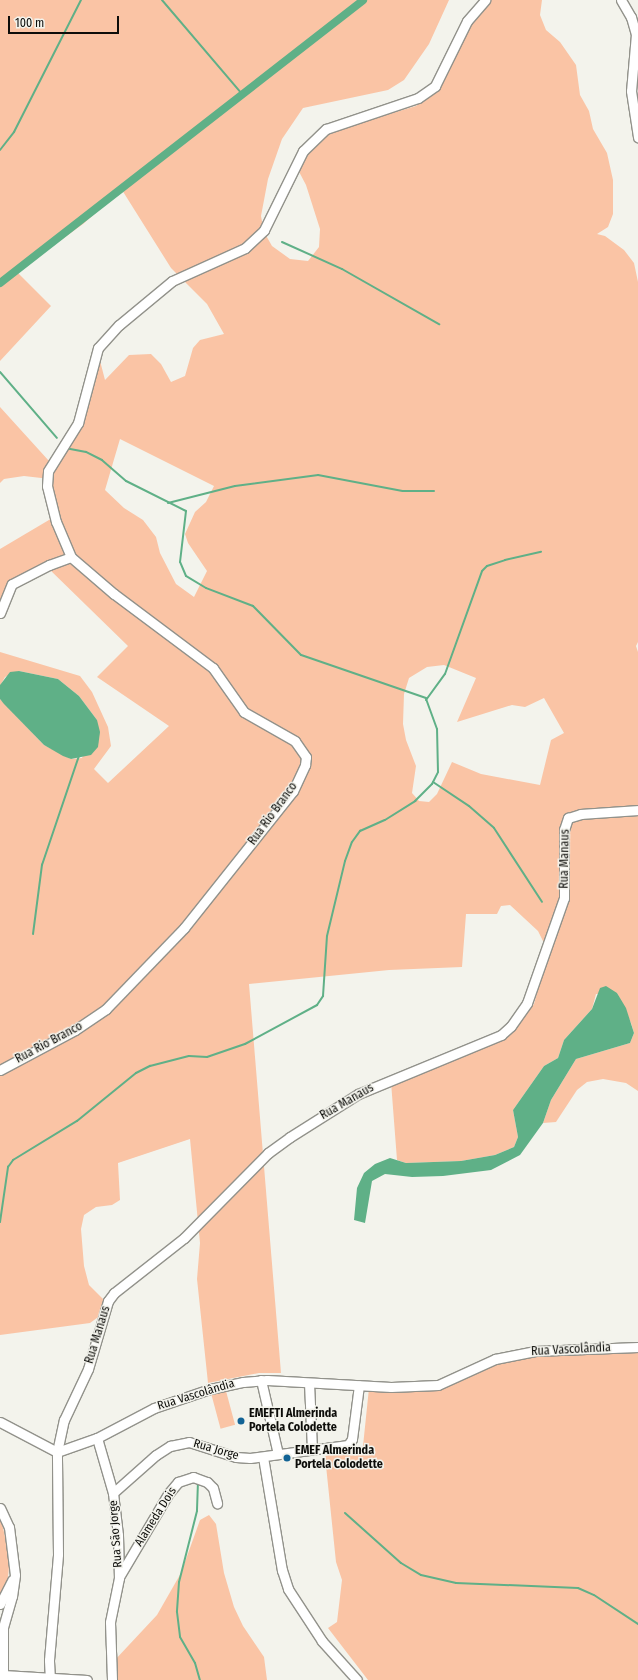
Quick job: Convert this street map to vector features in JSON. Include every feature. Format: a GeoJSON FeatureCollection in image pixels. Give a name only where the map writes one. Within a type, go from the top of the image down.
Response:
{"type":"FeatureCollection","features":[{"type":"Feature","properties":{"kind":"street"},"geometry":{"type":"LineString","coordinates":[[0,613],[12,584],[49,565],[71,557],[56,522],[47,486],[48,471],[78,423],[98,348],[119,325],[172,281],[245,248],[264,230],[303,151],[326,129],[418,98],[435,86],[467,21],[485,0]]}},
{"type":"Feature","properties":{"kind":"street"},"geometry":{"type":"LineString","coordinates":[[621,0],[631,16],[636,34],[631,91],[638,137]]}},
{"type":"Feature","properties":{"kind":"street","name":"Rua Rio Branco"},"geometry":{"type":"LineString","coordinates":[[0,1070],[75,1030],[106,1009],[184,928],[293,791],[305,765],[306,757],[295,741],[244,712],[213,668],[114,594],[71,557]]}},
{"type":"Feature","properties":{"kind":"street","name":"Rua Manaus"},"geometry":{"type":"LineString","coordinates":[[56,1452],[64,1420],[88,1369],[101,1318],[114,1293],[184,1238],[268,1153],[290,1137],[364,1091],[501,1034],[511,1026],[527,1004],[564,898],[564,830],[568,818],[581,814],[638,810]]}},
{"type":"Feature","properties":{"kind":"street","name":"Rua Vascolândia"},"geometry":{"type":"LineString","coordinates":[[56,1452],[97,1438],[138,1414],[190,1394],[232,1384],[261,1380],[358,1385],[438,1385],[495,1359],[540,1350],[638,1347]]}},
{"type":"Feature","properties":{"kind":"street"},"geometry":{"type":"LineString","coordinates":[[261,1380],[278,1454]]}},
{"type":"Feature","properties":{"kind":"street"},"geometry":{"type":"LineString","coordinates":[[308,1383],[312,1449]]}},
{"type":"Feature","properties":{"kind":"street","name":"Rua Jorge"},"geometry":{"type":"LineString","coordinates":[[113,1493],[156,1455],[178,1444],[189,1442],[236,1457],[263,1457],[350,1444],[358,1385]]}},
{"type":"Feature","properties":{"kind":"street"},"geometry":{"type":"LineString","coordinates":[[0,1422],[56,1452],[58,1554],[50,1678]]}},
{"type":"Feature","properties":{"kind":"street","name":"Rua São Jorge"},"geometry":{"type":"LineString","coordinates":[[97,1438],[113,1493],[118,1535],[119,1578],[110,1622],[112,1680]]}},
{"type":"Feature","properties":{"kind":"street"},"geometry":{"type":"LineString","coordinates":[[263,1457],[282,1570],[288,1589],[322,1641],[357,1680]]}},
{"type":"Feature","properties":{"kind":"street","name":"Alameda Dois"},"geometry":{"type":"LineString","coordinates":[[119,1578],[168,1494],[178,1482],[193,1477],[200,1479],[213,1488],[217,1503]]}},
{"type":"Feature","properties":{"kind":"street"},"geometry":{"type":"LineString","coordinates":[[0,1508],[9,1527],[15,1575],[12,1596],[3,1628],[3,1677],[87,1680]]}},
{"type":"Feature","properties":{"kind":"street"},"geometry":{"type":"LineString","coordinates":[[0,1604],[15,1575]]}},
{"type":"Feature","properties":{"kind":"shaded area"},"geometry":{"type":"Polygon","coordinates":[[[0,0],[449,0],[429,44],[404,80],[388,90],[303,108],[282,139],[268,179],[261,216],[264,232],[272,246],[290,259],[308,261],[319,247],[320,229],[306,185],[296,166],[307,151],[333,131],[416,106],[436,88],[473,20],[491,0],[542,0],[540,15],[546,30],[560,42],[576,65],[580,95],[589,111],[593,129],[607,153],[613,180],[613,214],[608,227],[597,234],[605,236],[624,250],[634,263],[638,282],[638,642],[636,646],[638,652],[638,1091],[626,1083],[603,1079],[587,1082],[577,1090],[556,1122],[543,1123],[551,1100],[576,1059],[630,1043],[634,1033],[617,993],[596,994],[592,1009],[564,1040],[558,1058],[544,1066],[513,1110],[518,1137],[514,1147],[495,1155],[461,1161],[406,1163],[397,1160],[391,1082],[464,1056],[499,1037],[524,1017],[534,1004],[544,967],[543,941],[538,931],[510,905],[501,906],[497,914],[466,914],[462,967],[389,970],[249,984],[281,1373],[259,1373],[208,1383],[197,1279],[200,1243],[190,1139],[118,1163],[120,1200],[112,1205],[96,1207],[84,1215],[81,1229],[84,1266],[89,1285],[107,1303],[101,1315],[90,1323],[0,1335],[0,699],[44,745],[71,759],[82,758],[97,720],[79,696],[58,679],[19,671],[5,677],[0,686],[0,652],[80,676],[92,692],[108,727],[111,746],[94,769],[108,783],[169,726],[97,677],[128,646],[47,567],[10,585],[0,610],[0,549],[54,517],[50,479],[24,476],[4,479],[0,483],[0,407],[49,461],[80,425],[98,353],[105,380],[129,355],[151,354],[161,364],[171,382],[185,376],[193,348],[200,340],[224,334],[207,304],[171,268],[122,190],[83,224],[17,272],[51,306],[0,361],[0,0]],[[120,439],[105,490],[124,508],[143,520],[156,537],[160,553],[176,584],[194,597],[207,571],[188,543],[185,534],[195,512],[206,502],[214,486],[120,439]],[[444,665],[427,667],[409,678],[404,694],[403,724],[406,740],[416,766],[412,793],[419,801],[429,802],[437,794],[452,762],[481,774],[540,785],[551,740],[564,733],[544,698],[525,707],[512,705],[457,722],[476,678],[444,665]]]}},
{"type":"Feature","properties":{"kind":"shaded area"},"geometry":{"type":"Polygon","coordinates":[[[19,671],[58,679],[79,696],[97,720],[100,732],[98,747],[91,755],[71,759],[44,745],[4,704],[0,699],[0,685],[10,672],[19,671]]]}},
{"type":"Feature","properties":{"kind":"shaded area"},"geometry":{"type":"Polygon","coordinates":[[[606,986],[617,993],[626,1008],[634,1033],[630,1043],[576,1059],[551,1100],[543,1123],[520,1155],[491,1170],[443,1176],[412,1177],[385,1174],[372,1181],[365,1223],[354,1220],[357,1188],[364,1173],[375,1164],[390,1158],[406,1163],[461,1161],[495,1155],[514,1147],[518,1137],[513,1110],[544,1066],[558,1058],[564,1040],[592,1009],[600,988],[606,986]]]}},
{"type":"Feature","properties":{"kind":"shaded area"},"geometry":{"type":"Polygon","coordinates":[[[638,1348],[638,1680],[368,1680],[328,1628],[337,1622],[342,1580],[336,1562],[325,1456],[363,1446],[369,1388],[444,1387],[483,1367],[532,1353],[638,1348]]]}},
{"type":"Feature","properties":{"kind":"shaded area"},"geometry":{"type":"Polygon","coordinates":[[[226,1391],[235,1425],[221,1429],[212,1395],[226,1391]]]}},
{"type":"Feature","properties":{"kind":"shaded area"},"geometry":{"type":"Polygon","coordinates":[[[0,1515],[10,1558],[7,1586],[0,1595],[0,1515]]]}},
{"type":"Feature","properties":{"kind":"shaded area"},"geometry":{"type":"Polygon","coordinates":[[[209,1515],[216,1524],[224,1573],[234,1607],[243,1626],[264,1657],[267,1680],[115,1680],[114,1661],[157,1615],[181,1573],[200,1520],[209,1515]]]}},
{"type":"Feature","properties":{"kind":"waterway"},"geometry":{"type":"LineString","coordinates":[[0,150],[14,132],[81,0]]}},
{"type":"Feature","properties":{"kind":"waterway"},"geometry":{"type":"LineString","coordinates":[[162,0],[242,94]]}},
{"type":"Feature","properties":{"kind":"waterway"},"geometry":{"type":"LineString","coordinates":[[0,283],[363,0]]}},
{"type":"Feature","properties":{"kind":"waterway"},"geometry":{"type":"LineString","coordinates":[[282,242],[342,269],[439,324]]}},
{"type":"Feature","properties":{"kind":"waterway"},"geometry":{"type":"LineString","coordinates":[[0,372],[57,438]]}},
{"type":"Feature","properties":{"kind":"waterway"},"geometry":{"type":"LineString","coordinates":[[0,1222],[8,1167],[13,1160],[77,1121],[136,1073],[150,1066],[189,1056],[207,1057],[245,1044],[317,1005],[323,996],[327,936],[345,861],[352,842],[360,831],[385,820],[415,801],[432,784],[438,772],[437,729],[426,698],[301,655],[253,606],[206,588],[186,576],[180,562],[186,511],[126,481],[102,460],[86,452],[66,448]]}},
{"type":"Feature","properties":{"kind":"waterway"},"geometry":{"type":"LineString","coordinates":[[168,503],[235,486],[318,475],[403,491],[434,491]]}},
{"type":"Feature","properties":{"kind":"waterway"},"geometry":{"type":"LineString","coordinates":[[426,700],[445,674],[482,571],[487,566],[505,560],[541,552]]}},
{"type":"Feature","properties":{"kind":"waterway"},"geometry":{"type":"LineString","coordinates":[[33,934],[42,865],[79,756]]}},
{"type":"Feature","properties":{"kind":"waterway"},"geometry":{"type":"LineString","coordinates":[[433,782],[469,806],[494,828],[542,902]]}},
{"type":"Feature","properties":{"kind":"waterway"},"geometry":{"type":"LineString","coordinates":[[198,1481],[197,1511],[179,1582],[177,1612],[180,1637],[195,1663],[200,1680]]}},
{"type":"Feature","properties":{"kind":"waterway"},"geometry":{"type":"LineString","coordinates":[[345,1513],[401,1563],[421,1575],[456,1583],[578,1588],[594,1595],[638,1624]]}},
{"type":"Feature","properties":{"kind":"place","name":"EMEFTI Almerinda Portela Colodette"},"geometry":{"type":"Point","coordinates":[241,1421]}},
{"type":"Feature","properties":{"kind":"place","name":"EMEF Almerinda Portela Colodette"},"geometry":{"type":"Point","coordinates":[287,1458]}}]}
